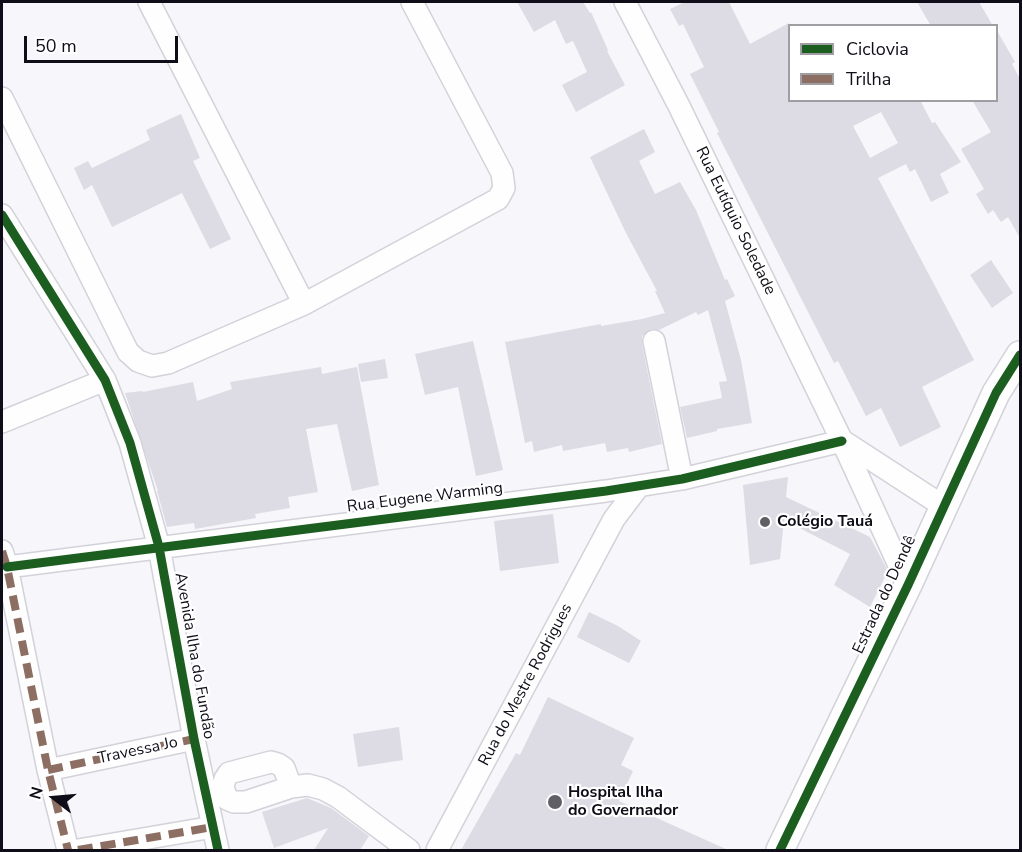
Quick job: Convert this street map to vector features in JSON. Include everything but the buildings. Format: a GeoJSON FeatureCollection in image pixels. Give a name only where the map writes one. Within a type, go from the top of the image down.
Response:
{"type":"FeatureCollection","features":[{"type":"Feature","properties":{"kind":"main road","name":"Estrada do Dendê"},"geometry":{"type":"LineString","coordinates":[[780,850],[908,585],[996,393],[1020,355]]}},
{"type":"Feature","properties":{"kind":"street"},"geometry":{"type":"LineString","coordinates":[[149,2],[304,304]]}},
{"type":"Feature","properties":{"kind":"street"},"geometry":{"type":"LineString","coordinates":[[2,98],[128,352],[138,362],[152,366],[168,363],[304,304],[498,199],[504,188],[502,173],[412,2]]}},
{"type":"Feature","properties":{"kind":"street","name":"Rua Eutíquio Soledade"},"geometry":{"type":"LineString","coordinates":[[625,2],[679,106],[842,441],[908,585]]}},
{"type":"Feature","properties":{"kind":"street","name":"Avenida Ilha do Fundão"},"geometry":{"type":"LineString","coordinates":[[2,215],[105,380],[130,443],[159,547],[194,739],[218,850]]}},
{"type":"Feature","properties":{"kind":"street"},"geometry":{"type":"LineString","coordinates":[[654,341],[682,479]]}},
{"type":"Feature","properties":{"kind":"street"},"geometry":{"type":"LineString","coordinates":[[2,422],[105,380]]}},
{"type":"Feature","properties":{"kind":"street"},"geometry":{"type":"LineString","coordinates":[[842,441],[943,506]]}},
{"type":"Feature","properties":{"kind":"street","name":"Rua Eugene Warming"},"geometry":{"type":"LineString","coordinates":[[4,559],[159,547],[606,491],[682,479],[842,441]]}},
{"type":"Feature","properties":{"kind":"street","name":"Rua do Mestre Rodrigues"},"geometry":{"type":"LineString","coordinates":[[437,850],[614,519],[639,486]]}},
{"type":"Feature","properties":{"kind":"street"},"geometry":{"type":"LineString","coordinates":[[606,491],[614,519]]}},
{"type":"Feature","properties":{"kind":"street"},"geometry":{"type":"LineString","coordinates":[[4,559],[48,770],[68,850]]}},
{"type":"Feature","properties":{"kind":"street","name":"Travessa Jo"},"geometry":{"type":"LineString","coordinates":[[48,770],[194,739]]}},
{"type":"Feature","properties":{"kind":"street"},"geometry":{"type":"LineString","coordinates":[[291,787],[308,785],[323,789],[338,797],[409,850]]}},
{"type":"Feature","properties":{"kind":"street"},"geometry":{"type":"LineString","coordinates":[[78,850],[213,827]]}},
{"type":"Feature","properties":{"kind":"marked path"},"geometry":{"type":"LineString","coordinates":[[2,551],[48,770],[68,850]]}},
{"type":"Feature","properties":{"kind":"marked path"},"geometry":{"type":"LineString","coordinates":[[48,770],[194,739]]}},
{"type":"Feature","properties":{"kind":"marked path"},"geometry":{"type":"LineString","coordinates":[[78,850],[213,827]]}},
{"type":"Feature","properties":{"kind":"cycle path"},"geometry":{"type":"LineString","coordinates":[[2,215],[105,380],[130,443],[159,547],[194,739],[218,850]]}},
{"type":"Feature","properties":{"kind":"cycle path"},"geometry":{"type":"LineString","coordinates":[[780,850],[908,585],[996,393],[1020,355]]}},
{"type":"Feature","properties":{"kind":"cycle path"},"geometry":{"type":"LineString","coordinates":[[7,567],[606,491],[682,479],[842,441]]}},
{"type":"Feature","properties":{"kind":"place","name":"Colégio Tauá"},"geometry":{"type":"Point","coordinates":[765,522]}},
{"type":"Feature","properties":{"kind":"place","name":"Hospital Ilha do Governador"},"geometry":{"type":"Point","coordinates":[555,802]}}]}
